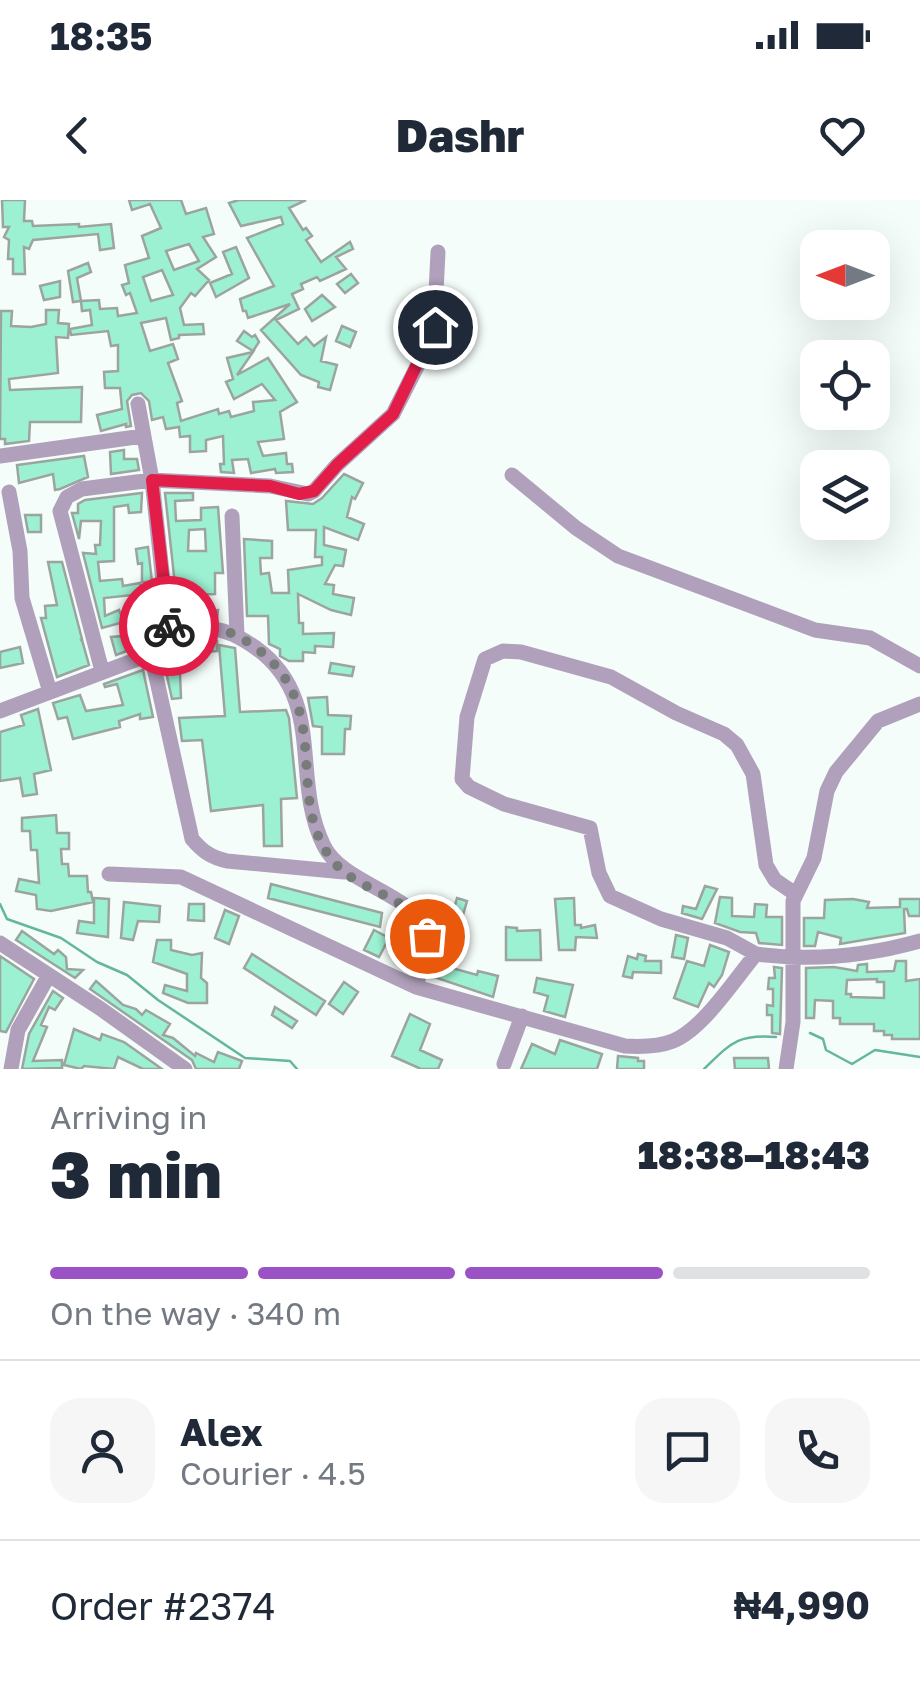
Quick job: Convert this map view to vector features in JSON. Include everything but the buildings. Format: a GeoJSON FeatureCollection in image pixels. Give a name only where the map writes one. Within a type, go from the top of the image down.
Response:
{"type":"FeatureCollection","features":[{"type":"Feature","properties":{"kind":"street"},"geometry":{"type":"LineString","coordinates":[[102,672],[60,511],[68,497],[82,489],[152,480],[270,486],[299,494],[314,491],[393,414],[434,332],[438,252]]}},
{"type":"Feature","properties":{"kind":"street"},"geometry":{"type":"LineString","coordinates":[[138,404],[152,480],[170,636]]}},
{"type":"Feature","properties":{"kind":"street"},"geometry":{"type":"LineString","coordinates":[[0,456],[143,436]]}},
{"type":"Feature","properties":{"kind":"street"},"geometry":{"type":"LineString","coordinates":[[512,475],[576,528],[618,556],[815,630],[870,638],[920,666]]}},
{"type":"Feature","properties":{"kind":"street"},"geometry":{"type":"LineString","coordinates":[[9,492],[20,551],[22,598],[50,692]]}},
{"type":"Feature","properties":{"kind":"street"},"geometry":{"type":"LineString","coordinates":[[232,516],[237,635]]}},
{"type":"Feature","properties":{"kind":"street"},"geometry":{"type":"LineString","coordinates":[[0,710],[151,654],[170,636],[207,626],[237,635],[276,666],[295,695],[318,831],[334,862],[344,872],[404,906],[423,925],[427,936],[416,987]]}},
{"type":"Feature","properties":{"kind":"street"},"geometry":{"type":"LineString","coordinates":[[794,893],[775,880],[766,865],[752,774],[737,744],[724,734],[611,677],[521,652],[503,651],[485,659],[462,740],[460,774],[469,787],[504,804],[590,828],[599,873],[610,896],[661,919],[726,938],[756,954],[794,959],[888,950],[920,941]]}},
{"type":"Feature","properties":{"kind":"street"},"geometry":{"type":"LineString","coordinates":[[151,654],[192,840],[202,851],[228,861],[344,872]]}},
{"type":"Feature","properties":{"kind":"street"},"geometry":{"type":"LineString","coordinates":[[786,1069],[793,1022],[794,893],[814,858],[827,791],[836,772],[878,721],[920,704]]}},
{"type":"Feature","properties":{"kind":"street"},"geometry":{"type":"LineString","coordinates":[[109,874],[181,877],[416,987],[626,1046],[672,1041],[697,1024],[756,954]]}},
{"type":"Feature","properties":{"kind":"street"},"geometry":{"type":"LineString","coordinates":[[0,943],[185,1069]]}},
{"type":"Feature","properties":{"kind":"street"},"geometry":{"type":"LineString","coordinates":[[12,1069],[18,1030],[50,975]]}},
{"type":"Feature","properties":{"kind":"street"},"geometry":{"type":"LineString","coordinates":[[504,1064],[522,1016]]}},
{"type":"Feature","properties":{"kind":"waterway"},"geometry":{"type":"LineString","coordinates":[[0,904],[7,919],[61,938],[97,962],[127,975],[245,1058],[290,1061],[297,1069]]}},
{"type":"Feature","properties":{"kind":"waterway"},"geometry":{"type":"LineString","coordinates":[[810,1033],[823,1039],[826,1050],[852,1064],[875,1050],[920,1057]]}},
{"type":"Feature","properties":{"kind":"waterway"},"geometry":{"type":"LineString","coordinates":[[704,1069],[736,1042],[776,1037]]}},
{"type":"Feature","properties":{"kind":"way so far"},"geometry":{"type":"LineString","coordinates":[[169,626],[170,636],[207,626],[237,635],[276,666],[299,706],[309,790],[324,848],[344,872],[415,915],[427,936]]}},
{"type":"Feature","properties":{"kind":"route"},"geometry":{"type":"LineString","coordinates":[[169,626],[152,480],[270,486],[299,494],[314,491],[393,414],[435,327]]}}]}
